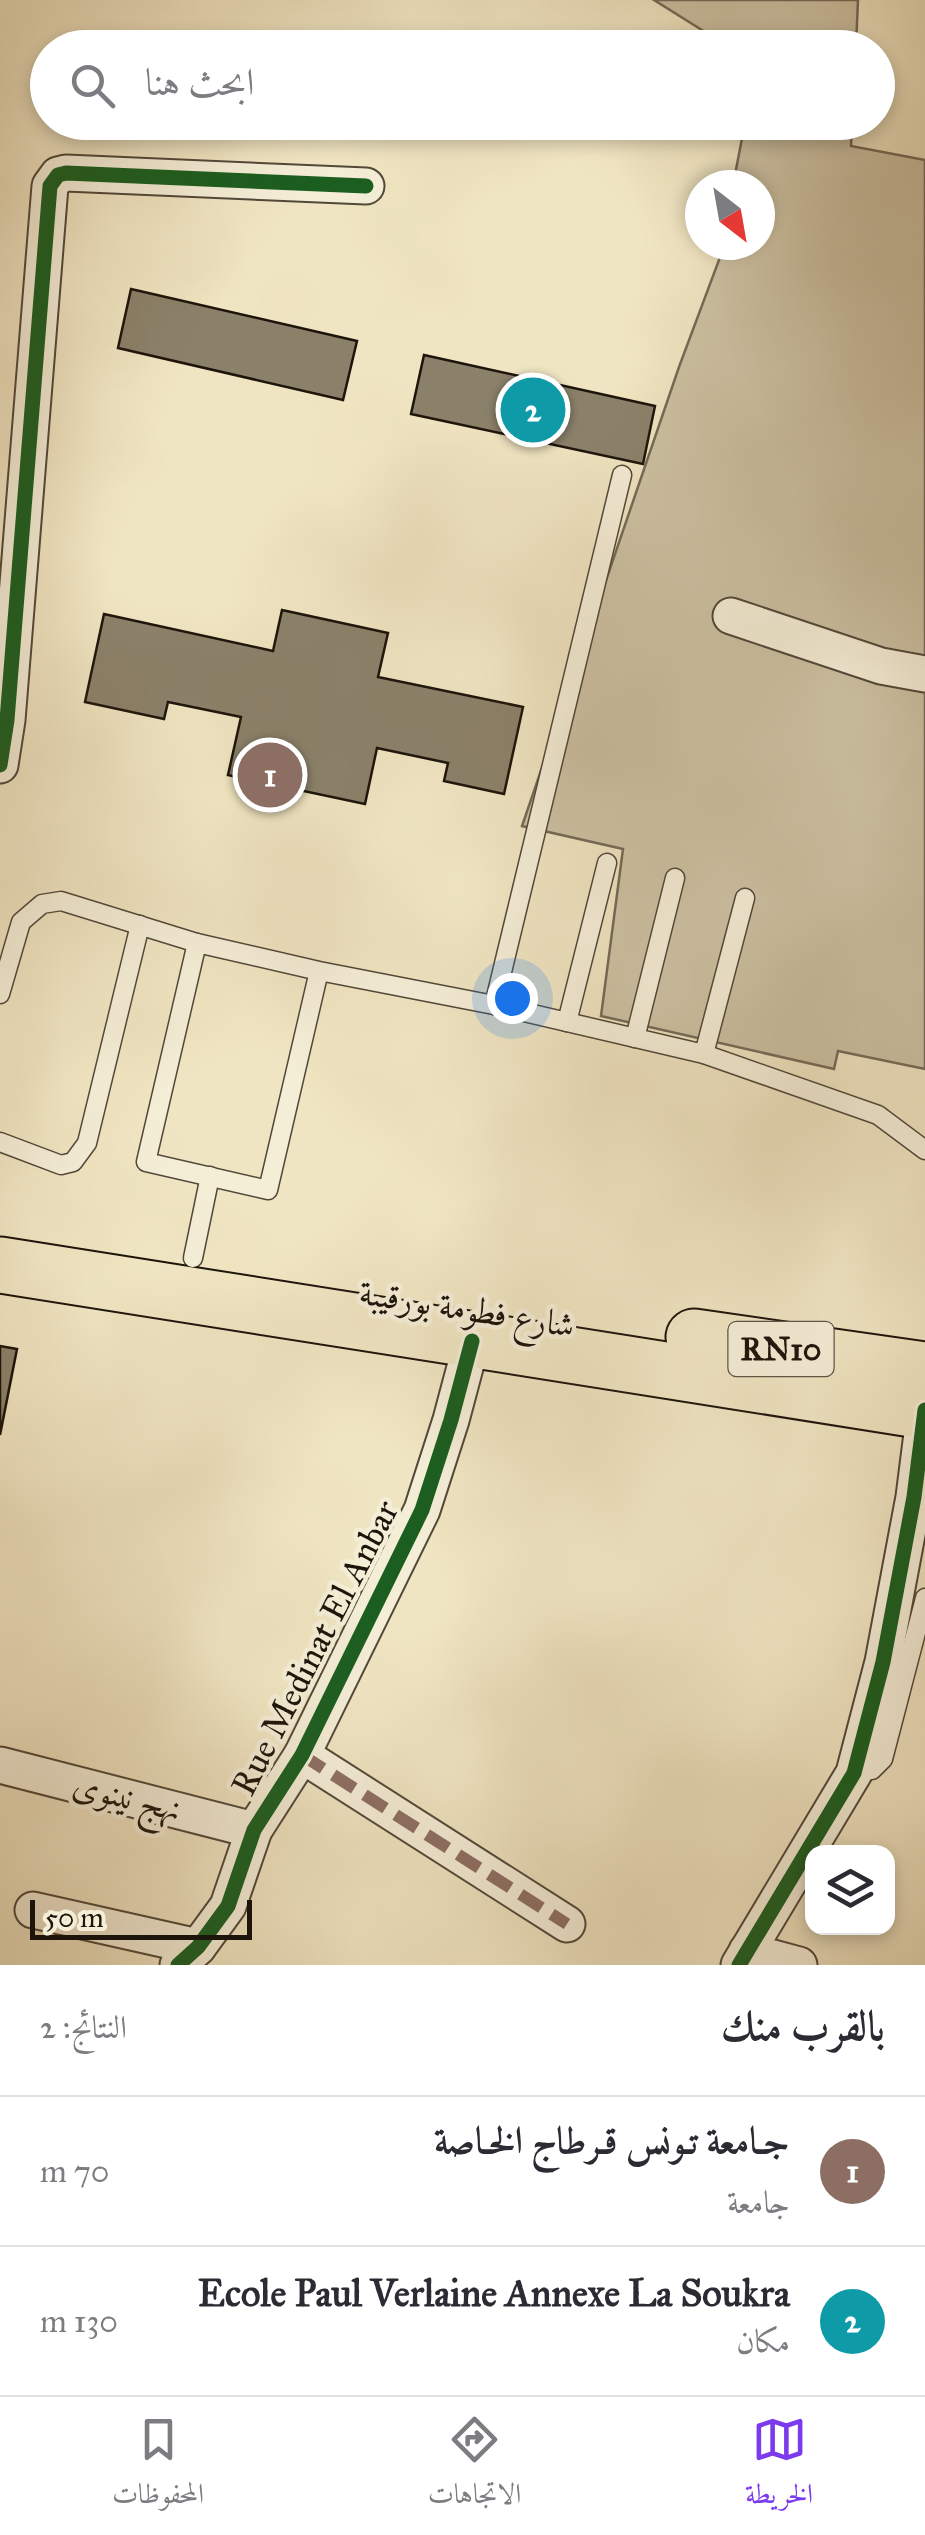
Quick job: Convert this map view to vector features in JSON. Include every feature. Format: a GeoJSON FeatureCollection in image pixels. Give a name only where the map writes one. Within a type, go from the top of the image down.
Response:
{"type":"FeatureCollection","features":[{"type":"Feature","properties":{"kind":"main road","name":"شارع فطومة بورقيبة"},"geometry":{"type":"LineString","coordinates":[[0,1226],[478,1306],[925,1370]]}},
{"type":"Feature","properties":{"kind":"main road","name":"شارع فطومة بورقيبة"},"geometry":{"type":"LineString","coordinates":[[0,1264],[925,1410]]}},
{"type":"Feature","properties":{"kind":"street"},"geometry":{"type":"LineString","coordinates":[[0,764],[8,720],[50,186],[54,179],[66,174],[366,186]]}},
{"type":"Feature","properties":{"kind":"street"},"geometry":{"type":"LineString","coordinates":[[731,616],[880,666],[925,674]]}},
{"type":"Feature","properties":{"kind":"street","name":"Rue Medinat El Anbar"},"geometry":{"type":"LineString","coordinates":[[188,1956],[228,1906],[254,1830],[302,1755],[422,1510],[472,1340]]}},
{"type":"Feature","properties":{"kind":"street"},"geometry":{"type":"LineString","coordinates":[[799,1965],[742,1958],[854,1774],[883,1662],[914,1497],[925,1410]]}},
{"type":"Feature","properties":{"kind":"street"},"geometry":{"type":"LineString","coordinates":[[302,1755],[567,1924]]}},
{"type":"Feature","properties":{"kind":"street","name":"نهج نینوى"},"geometry":{"type":"LineString","coordinates":[[0,1765],[254,1830]]}},
{"type":"Feature","properties":{"kind":"street"},"geometry":{"type":"LineString","coordinates":[[33,1910],[188,1956]]}},
{"type":"Feature","properties":{"kind":"lane"},"geometry":{"type":"LineString","coordinates":[[494,1005],[622,475]]}},
{"type":"Feature","properties":{"kind":"lane"},"geometry":{"type":"LineString","coordinates":[[567,1022],[607,863]]}},
{"type":"Feature","properties":{"kind":"lane"},"geometry":{"type":"LineString","coordinates":[[635,1038],[675,878]]}},
{"type":"Feature","properties":{"kind":"lane"},"geometry":{"type":"LineString","coordinates":[[704,1054],[745,898]]}},
{"type":"Feature","properties":{"kind":"lane"},"geometry":{"type":"LineString","coordinates":[[0,994],[21,922],[42,904],[62,901],[197,943],[704,1054],[878,1116],[925,1150]]}},
{"type":"Feature","properties":{"kind":"lane"},"geometry":{"type":"LineString","coordinates":[[0,1142],[60,1164],[73,1162],[87,1143],[140,925]]}},
{"type":"Feature","properties":{"kind":"lane"},"geometry":{"type":"LineString","coordinates":[[197,943],[146,1162],[268,1190],[319,971]]}},
{"type":"Feature","properties":{"kind":"lane"},"geometry":{"type":"LineString","coordinates":[[193,1258],[210,1176]]}},
{"type":"Feature","properties":{"kind":"lane"},"geometry":{"type":"LineString","coordinates":[[854,1774],[872,1770],[883,1759],[925,1598]]}},
{"type":"Feature","properties":{"kind":"lane"},"geometry":{"type":"LineString","coordinates":[[911,1656],[925,1675]]}},
{"type":"Feature","properties":{"kind":"shaded area"},"geometry":{"type":"Polygon","coordinates":[[[654,0],[858,0],[857,30],[702,30],[654,0]]]}},
{"type":"Feature","properties":{"kind":"shaded area"},"geometry":{"type":"Polygon","coordinates":[[[742,140],[851,140],[851,146],[925,160],[925,1069],[838,1051],[834,1069],[601,1016],[623,849],[522,826],[719,260],[775,260],[775,170],[736,170],[742,140]]]}},
{"type":"Feature","properties":{"kind":"building"},"geometry":{"type":"Polygon","coordinates":[[[131,289],[357,341],[343,400],[118,348],[131,289]]]}},
{"type":"Feature","properties":{"kind":"building"},"geometry":{"type":"Polygon","coordinates":[[[424,355],[655,406],[643,464],[411,414],[424,355]]]}},
{"type":"Feature","properties":{"kind":"building"},"geometry":{"type":"Polygon","coordinates":[[[282,610],[388,633],[378,677],[523,707],[504,794],[444,781],[448,763],[377,748],[365,804],[228,775],[241,717],[168,702],[164,719],[85,702],[104,614],[273,651],[282,610]]]}},
{"type":"Feature","properties":{"kind":"building"},"geometry":{"type":"Polygon","coordinates":[[[0,1346],[17,1349],[0,1435],[0,1346]]]}},
{"type":"Feature","properties":{"kind":"marked path"},"geometry":{"type":"LineString","coordinates":[[302,1755],[567,1924]]}},
{"type":"Feature","properties":{"kind":"cycle path"},"geometry":{"type":"LineString","coordinates":[[0,765],[7,720],[50,186],[58,175],[66,173],[366,186]]}},
{"type":"Feature","properties":{"kind":"cycle path"},"geometry":{"type":"LineString","coordinates":[[178,1965],[198,1947],[228,1906],[254,1830],[302,1755],[422,1510],[472,1341]]}},
{"type":"Feature","properties":{"kind":"cycle path"},"geometry":{"type":"LineString","coordinates":[[739,1965],[854,1773],[883,1662],[914,1497],[925,1410]]}},
{"type":"Feature","properties":{"kind":"place","name":"Ecole Paul Verlaine Annexe La Soukra"},"geometry":{"type":"Point","coordinates":[533,410]}},
{"type":"Feature","properties":{"kind":"place","name":"جـامعة تـونس قـرطاج الخـاصة"},"geometry":{"type":"Point","coordinates":[270,775]}}]}
